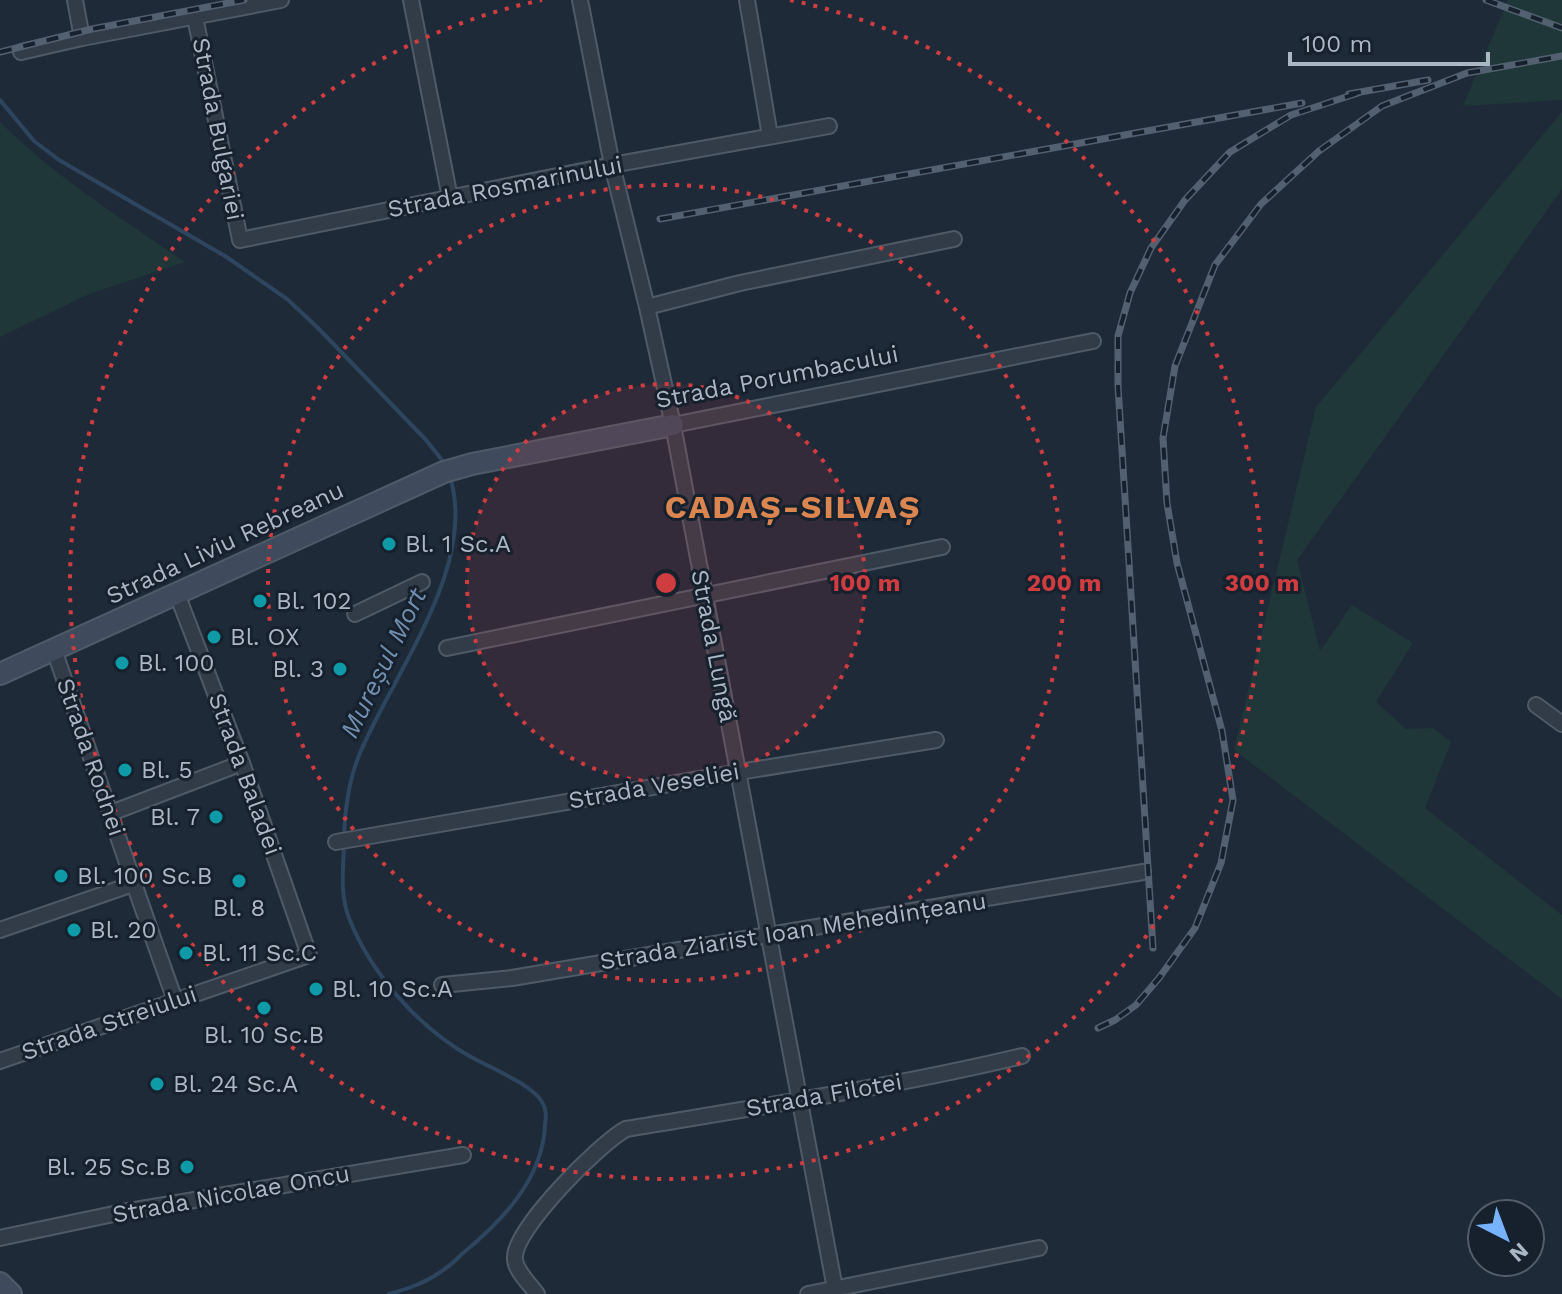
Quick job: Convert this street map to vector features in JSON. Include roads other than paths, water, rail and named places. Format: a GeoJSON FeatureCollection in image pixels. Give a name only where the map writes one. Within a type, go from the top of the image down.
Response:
{"type":"FeatureCollection","features":[{"type":"Feature","properties":{"kind":"street"},"geometry":{"type":"LineString","coordinates":[[75,0],[82,38]]}},
{"type":"Feature","properties":{"kind":"street"},"geometry":{"type":"LineString","coordinates":[[21,52],[195,17],[242,4],[281,0]]}},
{"type":"Feature","properties":{"kind":"street"},"geometry":{"type":"LineString","coordinates":[[411,0],[450,198]]}},
{"type":"Feature","properties":{"kind":"street","name":"Strada Lungă"},"geometry":{"type":"LineString","coordinates":[[580,0],[612,165],[673,425],[835,1291]]}},
{"type":"Feature","properties":{"kind":"street"},"geometry":{"type":"LineString","coordinates":[[747,0],[770,136]]}},
{"type":"Feature","properties":{"kind":"street","name":"Strada Bulgariei"},"geometry":{"type":"LineString","coordinates":[[195,17],[240,240]]}},
{"type":"Feature","properties":{"kind":"street","name":"Strada Rosmarinului"},"geometry":{"type":"LineString","coordinates":[[240,240],[612,165],[829,126]]}},
{"type":"Feature","properties":{"kind":"street"},"geometry":{"type":"LineString","coordinates":[[647,307],[740,283],[954,239]]}},
{"type":"Feature","properties":{"kind":"street","name":"Strada Porumbacului"},"geometry":{"type":"LineString","coordinates":[[472,464],[1093,341]]}},
{"type":"Feature","properties":{"kind":"street","name":"Strada Liviu Rebreanu"},"geometry":{"type":"LineString","coordinates":[[0,674],[444,472],[472,464]]}},
{"type":"Feature","properties":{"kind":"street"},"geometry":{"type":"LineString","coordinates":[[447,648],[942,547]]}},
{"type":"Feature","properties":{"kind":"street"},"geometry":{"type":"LineString","coordinates":[[355,614],[422,582]]}},
{"type":"Feature","properties":{"kind":"street","name":"Strada Baladei"},"geometry":{"type":"LineString","coordinates":[[177,594],[242,763],[309,955]]}},
{"type":"Feature","properties":{"kind":"street","name":"Strada Rodnei"},"geometry":{"type":"LineString","coordinates":[[54,650],[175,1000]]}},
{"type":"Feature","properties":{"kind":"street"},"geometry":{"type":"LineString","coordinates":[[1536,705],[1562,724]]}},
{"type":"Feature","properties":{"kind":"street","name":"Strada Veseliei"},"geometry":{"type":"LineString","coordinates":[[336,842],[936,740]]}},
{"type":"Feature","properties":{"kind":"street"},"geometry":{"type":"LineString","coordinates":[[111,813],[242,763]]}},
{"type":"Feature","properties":{"kind":"street","name":"Strada Ziarist Ioan Mehedințeanu"},"geometry":{"type":"LineString","coordinates":[[442,985],[512,978],[1143,872]]}},
{"type":"Feature","properties":{"kind":"street"},"geometry":{"type":"LineString","coordinates":[[0,930],[133,884]]}},
{"type":"Feature","properties":{"kind":"street","name":"Strada Streiului"},"geometry":{"type":"LineString","coordinates":[[0,1061],[309,955]]}},
{"type":"Feature","properties":{"kind":"street","name":"Strada Filotei"},"geometry":{"type":"LineString","coordinates":[[537,1294],[514,1258],[522,1238],[576,1170],[606,1142],[626,1129],[972,1068],[1022,1056]]}},
{"type":"Feature","properties":{"kind":"street","name":"Strada Nicolae Oncu"},"geometry":{"type":"LineString","coordinates":[[0,1238],[123,1212],[463,1155]]}},
{"type":"Feature","properties":{"kind":"street"},"geometry":{"type":"LineString","coordinates":[[808,1294],[1039,1248]]}},
{"type":"Feature","properties":{"kind":"street"},"geometry":{"type":"LineString","coordinates":[[0,1283],[11,1294]]}},
{"type":"Feature","properties":{"kind":"waterway","name":"Mureșul Mort"},"geometry":{"type":"LineString","coordinates":[[0,100],[34,141],[59,160],[225,256],[287,299],[426,440],[446,465]]}},
{"type":"Feature","properties":{"kind":"waterway","name":"Mureșul Mort"},"geometry":{"type":"LineString","coordinates":[[344,837],[348,794],[360,753],[443,583],[452,547],[456,511],[450,477]]}},
{"type":"Feature","properties":{"kind":"waterway","name":"Mureșul Mort"},"geometry":{"type":"LineString","coordinates":[[344,846],[346,909],[358,939],[384,979],[433,1031],[471,1057],[530,1089],[542,1102],[546,1114],[536,1164],[528,1182],[505,1213],[442,1271],[421,1283],[389,1294]]}},
{"type":"Feature","properties":{"kind":"railway"},"geometry":{"type":"LineString","coordinates":[[0,52],[92,29],[244,0]]}},
{"type":"Feature","properties":{"kind":"railway"},"geometry":{"type":"LineString","coordinates":[[1486,0],[1562,28]]}},
{"type":"Feature","properties":{"kind":"railway"},"geometry":{"type":"LineString","coordinates":[[1098,1028],[1136,1005],[1195,928],[1221,863],[1233,800],[1222,731],[1177,563],[1167,503],[1163,438],[1175,366],[1215,265],[1261,204],[1319,151],[1382,106],[1467,73],[1562,56]]}},
{"type":"Feature","properties":{"kind":"railway"},"geometry":{"type":"LineString","coordinates":[[1349,94],[1428,80]]}},
{"type":"Feature","properties":{"kind":"railway"},"geometry":{"type":"LineString","coordinates":[[1153,948],[1118,386],[1118,336],[1130,293],[1151,248],[1185,200],[1230,152],[1291,115],[1358,93]]}},
{"type":"Feature","properties":{"kind":"railway"},"geometry":{"type":"LineString","coordinates":[[660,219],[1302,103]]}},
{"type":"Feature","properties":{"kind":"place","name":"Bl. 1 Sc.A"},"geometry":{"type":"Point","coordinates":[389,544]}},
{"type":"Feature","properties":{"kind":"place","name":"Bl. 102"},"geometry":{"type":"Point","coordinates":[260,601]}},
{"type":"Feature","properties":{"kind":"place","name":"Bl. OX"},"geometry":{"type":"Point","coordinates":[214,637]}},
{"type":"Feature","properties":{"kind":"place","name":"Bl. 100"},"geometry":{"type":"Point","coordinates":[122,663]}},
{"type":"Feature","properties":{"kind":"place","name":"Bl. 3"},"geometry":{"type":"Point","coordinates":[340,669]}},
{"type":"Feature","properties":{"kind":"place","name":"Bl. 5"},"geometry":{"type":"Point","coordinates":[125,770]}},
{"type":"Feature","properties":{"kind":"place","name":"Bl. 7"},"geometry":{"type":"Point","coordinates":[216,817]}},
{"type":"Feature","properties":{"kind":"place","name":"Bl. 100 Sc.B"},"geometry":{"type":"Point","coordinates":[61,876]}},
{"type":"Feature","properties":{"kind":"place","name":"Bl. 8"},"geometry":{"type":"Point","coordinates":[239,881]}},
{"type":"Feature","properties":{"kind":"place","name":"Bl. 20"},"geometry":{"type":"Point","coordinates":[74,930]}},
{"type":"Feature","properties":{"kind":"place","name":"Bl. 11 Sc.C"},"geometry":{"type":"Point","coordinates":[186,953]}},
{"type":"Feature","properties":{"kind":"place","name":"Bl. 10 Sc.A"},"geometry":{"type":"Point","coordinates":[316,989]}},
{"type":"Feature","properties":{"kind":"place","name":"Bl. 10 Sc.B"},"geometry":{"type":"Point","coordinates":[264,1008]}},
{"type":"Feature","properties":{"kind":"place","name":"Bl. 24 Sc.A"},"geometry":{"type":"Point","coordinates":[157,1084]}},
{"type":"Feature","properties":{"kind":"place","name":"Bl. 25 Sc.B"},"geometry":{"type":"Point","coordinates":[187,1167]}},
{"type":"Feature","properties":{"kind":"district","name":"CADAȘ-SILVAȘ"},"geometry":{"type":"Point","coordinates":[793,507]}}]}
